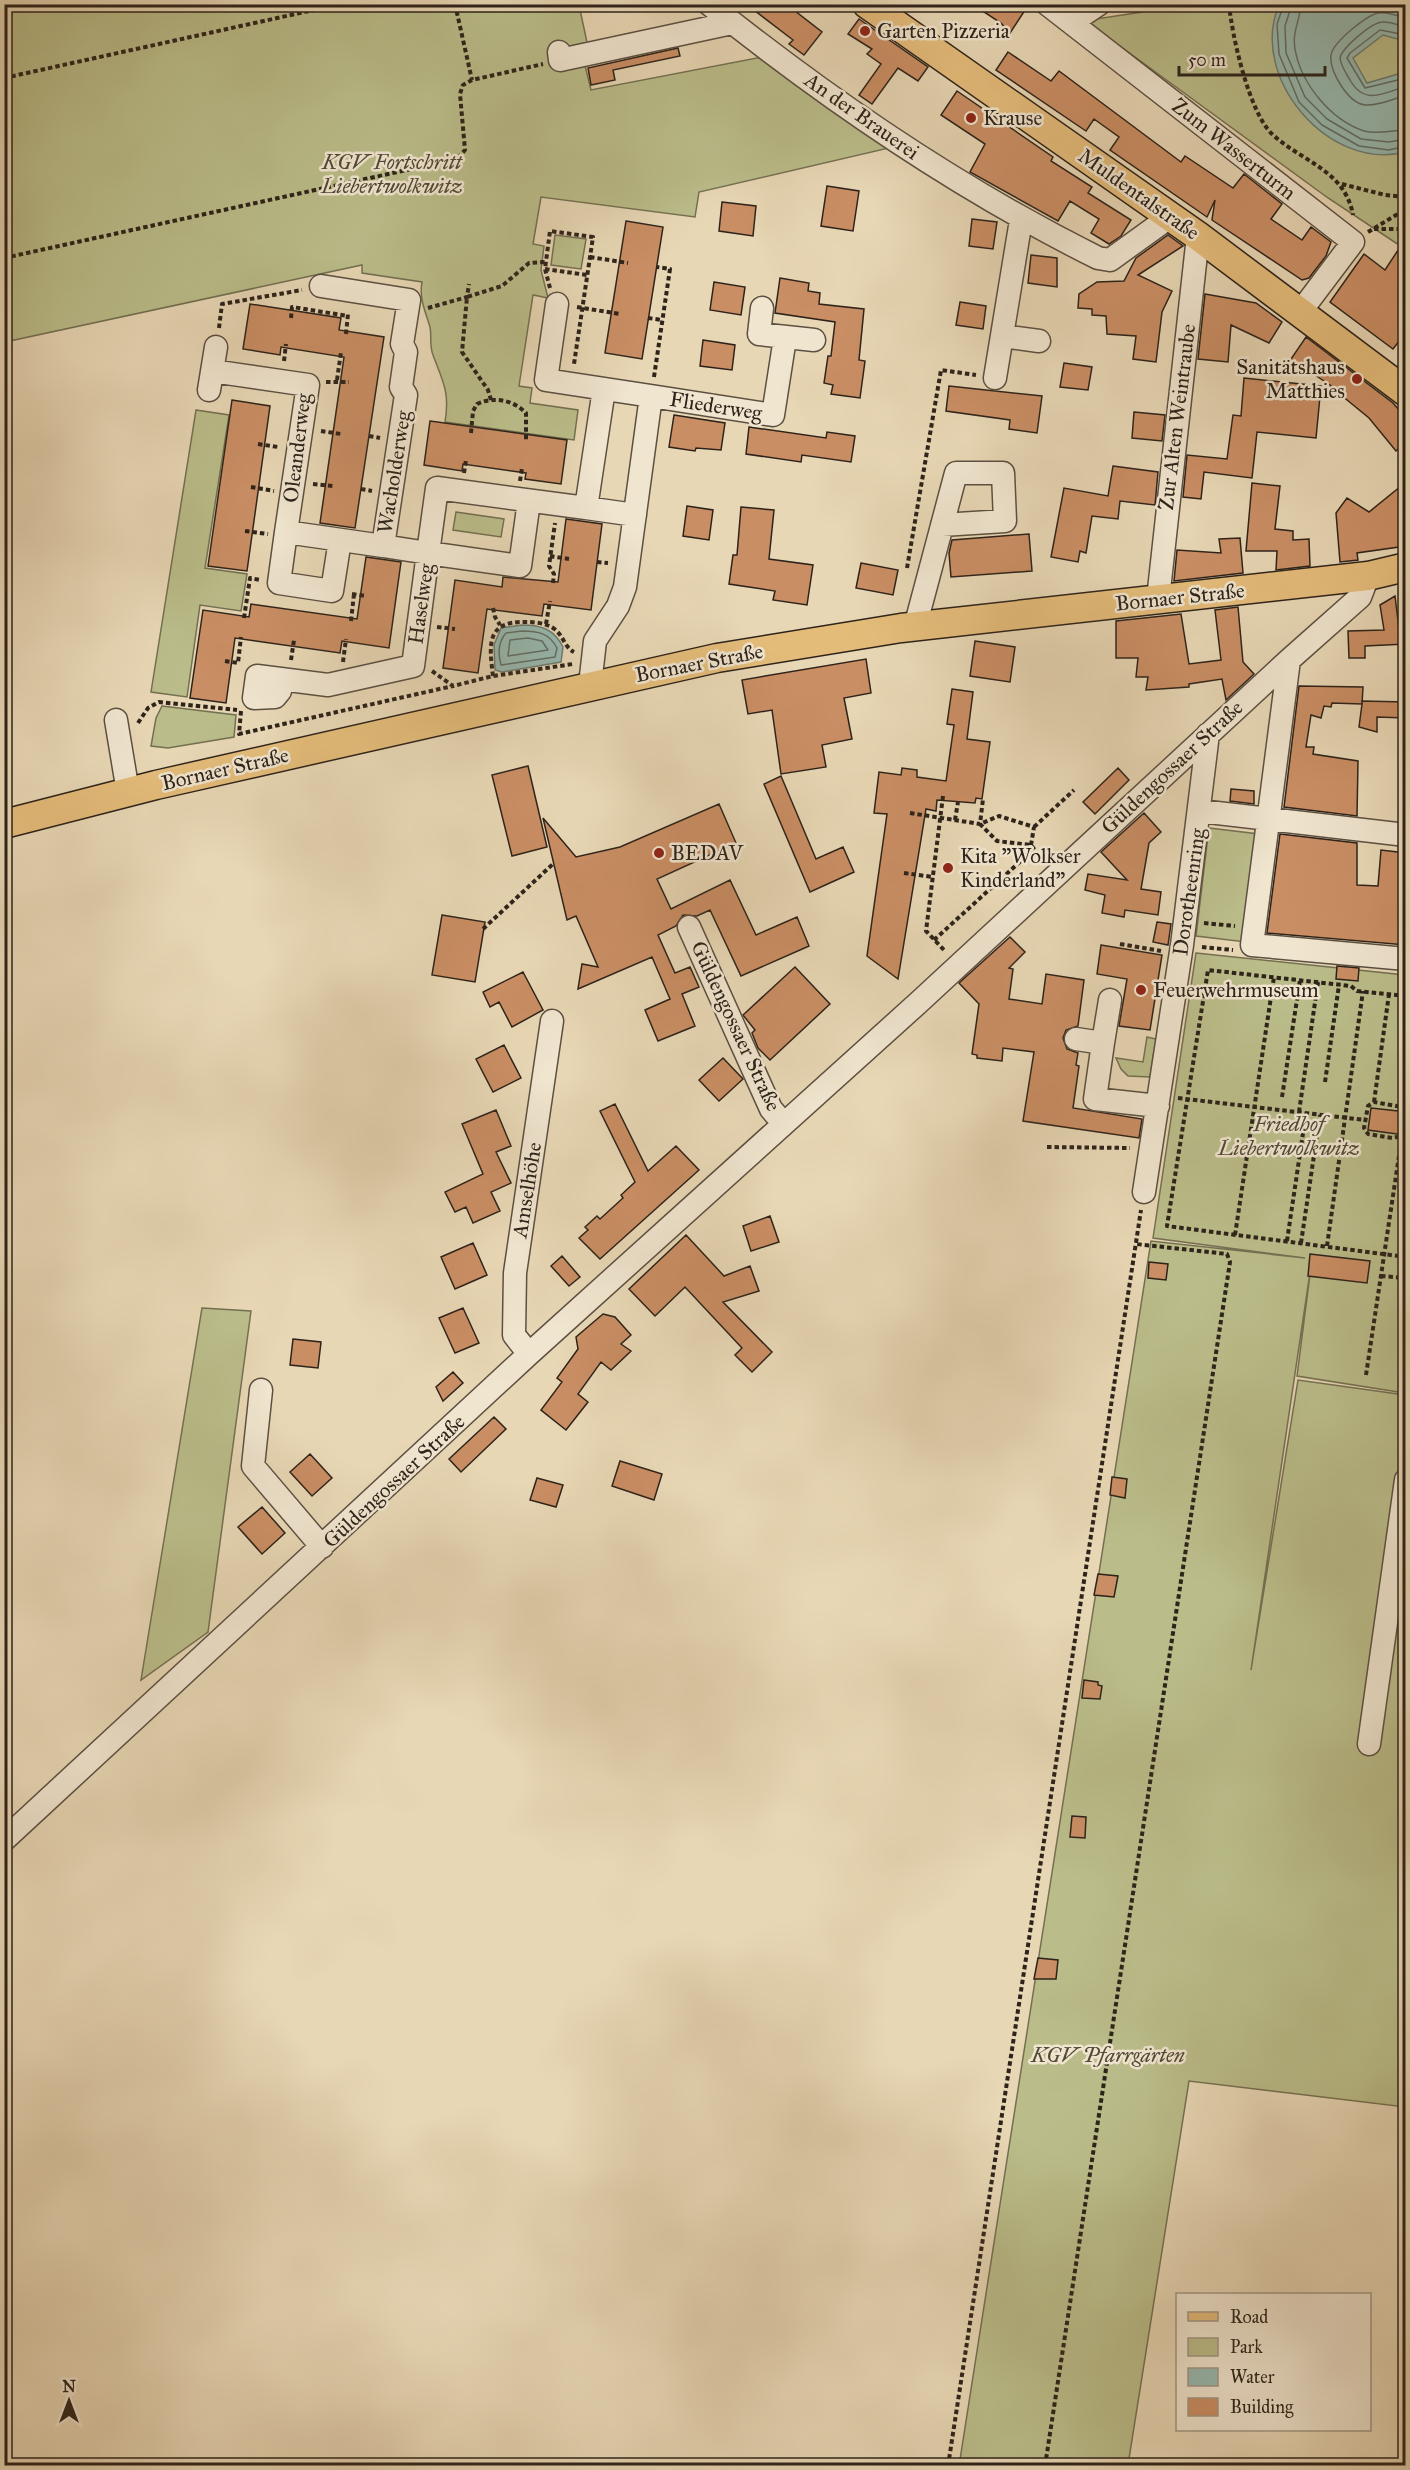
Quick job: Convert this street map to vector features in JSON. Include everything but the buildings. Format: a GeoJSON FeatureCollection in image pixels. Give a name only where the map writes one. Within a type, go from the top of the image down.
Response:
{"type":"FeatureCollection","features":[{"type":"Feature","properties":{"kind":"main road","name":"Muldentalstraße"},"geometry":{"type":"LineString","coordinates":[[867,4],[1171,216],[1301,311],[1406,392]]}},
{"type":"Feature","properties":{"kind":"main road","name":"Bornaer Straße"},"geometry":{"type":"LineString","coordinates":[[4,824],[586,668],[717,657],[915,627],[1368,576],[1406,567]]}},
{"type":"Feature","properties":{"kind":"street","name":"An der Brauerei"},"geometry":{"type":"LineString","coordinates":[[709,4],[732,23],[952,179],[1021,220],[1098,258],[1110,260],[1171,216]]}},
{"type":"Feature","properties":{"kind":"street","name":"Zum Wasserturm"},"geometry":{"type":"LineString","coordinates":[[1047,4],[1353,242]]}},
{"type":"Feature","properties":{"kind":"street"},"geometry":{"type":"LineString","coordinates":[[1072,22],[1099,4]]}},
{"type":"Feature","properties":{"kind":"street"},"geometry":{"type":"LineString","coordinates":[[559,56],[732,23]]}},
{"type":"Feature","properties":{"kind":"street"},"geometry":{"type":"LineString","coordinates":[[995,378],[1021,220]]}},
{"type":"Feature","properties":{"kind":"street","name":"Zur Alten Weintraube"},"geometry":{"type":"LineString","coordinates":[[1158,599],[1198,236]]}},
{"type":"Feature","properties":{"kind":"street"},"geometry":{"type":"LineString","coordinates":[[1301,311],[1353,242]]}},
{"type":"Feature","properties":{"kind":"street"},"geometry":{"type":"LineString","coordinates":[[321,286],[409,300],[407,314]]}},
{"type":"Feature","properties":{"kind":"street","name":"Fliederweg"},"geometry":{"type":"LineString","coordinates":[[557,304],[546,380],[773,415],[785,338]]}},
{"type":"Feature","properties":{"kind":"street"},"geometry":{"type":"LineString","coordinates":[[762,309],[759,334],[814,340]]}},
{"type":"Feature","properties":{"kind":"street","name":"Wacholderweg"},"geometry":{"type":"LineString","coordinates":[[407,314],[402,344],[406,352],[401,387],[405,395],[383,546],[520,566],[529,501]]}},
{"type":"Feature","properties":{"kind":"street"},"geometry":{"type":"LineString","coordinates":[[1002,336],[1038,341]]}},
{"type":"Feature","properties":{"kind":"street","name":"Oleanderweg"},"geometry":{"type":"LineString","coordinates":[[216,347],[211,380],[308,385],[279,583]]}},
{"type":"Feature","properties":{"kind":"street"},"geometry":{"type":"LineString","coordinates":[[586,508],[604,389]]}},
{"type":"Feature","properties":{"kind":"street","name":"Fliederweg"},"geometry":{"type":"LineString","coordinates":[[586,668],[595,641],[618,606],[625,587],[651,396]]}},
{"type":"Feature","properties":{"kind":"street"},"geometry":{"type":"LineString","coordinates":[[428,553],[437,488],[635,515]]}},
{"type":"Feature","properties":{"kind":"street"},"geometry":{"type":"LineString","coordinates":[[915,627],[942,525]]}},
{"type":"Feature","properties":{"kind":"street","name":"Oleanderweg"},"geometry":{"type":"LineString","coordinates":[[286,532],[383,546]]}},
{"type":"Feature","properties":{"kind":"street"},"geometry":{"type":"LineString","coordinates":[[279,583],[332,591],[340,540]]}},
{"type":"Feature","properties":{"kind":"street","name":"Haselweg"},"geometry":{"type":"LineString","coordinates":[[248,704],[257,676],[328,685],[413,666],[428,553]]}},
{"type":"Feature","properties":{"kind":"street","name":"Güldengossaer Straße"},"geometry":{"type":"LineString","coordinates":[[4,1840],[529,1354],[918,1003],[1208,734],[1360,597],[1368,576]]}},
{"type":"Feature","properties":{"kind":"street"},"geometry":{"type":"LineString","coordinates":[[1289,660],[1253,936],[1406,959]]}},
{"type":"Feature","properties":{"kind":"street"},"geometry":{"type":"LineString","coordinates":[[127,723],[128,792]]}},
{"type":"Feature","properties":{"kind":"street","name":"Dorotheenring"},"geometry":{"type":"LineString","coordinates":[[1144,1192],[1181,950],[1208,734]]}},
{"type":"Feature","properties":{"kind":"street"},"geometry":{"type":"LineString","coordinates":[[1200,811],[1406,836]]}},
{"type":"Feature","properties":{"kind":"street","name":"Güldengossaer Straße"},"geometry":{"type":"LineString","coordinates":[[689,927],[771,1108],[783,1123]]}},
{"type":"Feature","properties":{"kind":"street"},"geometry":{"type":"LineString","coordinates":[[1110,1000],[1095,1099],[1159,1100]]}},
{"type":"Feature","properties":{"kind":"street","name":"Amselhöhe"},"geometry":{"type":"LineString","coordinates":[[529,1354],[514,1335],[515,1273],[552,1021]]}},
{"type":"Feature","properties":{"kind":"street"},"geometry":{"type":"LineString","coordinates":[[1076,1039],[1103,1043]]}},
{"type":"Feature","properties":{"kind":"street"},"geometry":{"type":"LineString","coordinates":[[261,1390],[253,1466],[322,1547]]}},
{"type":"Feature","properties":{"kind":"street"},"geometry":{"type":"LineString","coordinates":[[1369,1744],[1406,1480]]}},
{"type":"Feature","properties":{"kind":"path"},"geometry":{"type":"LineString","coordinates":[[4,78],[341,4]]}},
{"type":"Feature","properties":{"kind":"path"},"geometry":{"type":"LineString","coordinates":[[455,4],[472,80]]}},
{"type":"Feature","properties":{"kind":"path"},"geometry":{"type":"LineString","coordinates":[[1229,4],[1232,36],[1249,91],[1270,132],[1342,184],[1385,195],[1406,197]]}},
{"type":"Feature","properties":{"kind":"path"},"geometry":{"type":"LineString","coordinates":[[4,258],[457,159],[465,150],[460,94],[463,85],[472,80],[559,56]]}},
{"type":"Feature","properties":{"kind":"path"},"geometry":{"type":"LineString","coordinates":[[1342,184],[1352,209],[1353,242]]}},
{"type":"Feature","properties":{"kind":"path"},"geometry":{"type":"LineString","coordinates":[[1353,242],[1406,209]]}},
{"type":"Feature","properties":{"kind":"path"},"geometry":{"type":"LineString","coordinates":[[1373,229],[1406,229]]}},
{"type":"Feature","properties":{"kind":"path"},"geometry":{"type":"LineString","coordinates":[[571,384],[582,308],[593,237],[550,231],[545,269],[552,298],[557,304],[582,308],[620,314]]}},
{"type":"Feature","properties":{"kind":"path"},"geometry":{"type":"LineString","coordinates":[[590,256],[628,263]]}},
{"type":"Feature","properties":{"kind":"path"},"geometry":{"type":"LineString","coordinates":[[407,314],[502,286],[529,263],[546,262]]}},
{"type":"Feature","properties":{"kind":"path"},"geometry":{"type":"LineString","coordinates":[[651,396],[670,269],[657,267]]}},
{"type":"Feature","properties":{"kind":"path"},"geometry":{"type":"LineString","coordinates":[[545,269],[587,275]]}},
{"type":"Feature","properties":{"kind":"path"},"geometry":{"type":"LineString","coordinates":[[469,284],[462,335],[464,359],[488,390],[491,400]]}},
{"type":"Feature","properties":{"kind":"path"},"geometry":{"type":"LineString","coordinates":[[216,347],[222,304],[321,286]]}},
{"type":"Feature","properties":{"kind":"path"},"geometry":{"type":"LineString","coordinates":[[291,318],[292,307],[348,316]]}},
{"type":"Feature","properties":{"kind":"path"},"geometry":{"type":"LineString","coordinates":[[648,318],[662,320]]}},
{"type":"Feature","properties":{"kind":"path"},"geometry":{"type":"LineString","coordinates":[[456,334],[462,335]]}},
{"type":"Feature","properties":{"kind":"path"},"geometry":{"type":"LineString","coordinates":[[337,380],[341,352]]}},
{"type":"Feature","properties":{"kind":"path"},"geometry":{"type":"LineString","coordinates":[[906,578],[941,370],[995,378]]}},
{"type":"Feature","properties":{"kind":"path"},"geometry":{"type":"LineString","coordinates":[[471,434],[473,411],[477,404],[491,400],[508,402],[526,413],[526,441]]}},
{"type":"Feature","properties":{"kind":"path"},"geometry":{"type":"LineString","coordinates":[[552,583],[554,574],[549,566],[557,504]]}},
{"type":"Feature","properties":{"kind":"path"},"geometry":{"type":"LineString","coordinates":[[550,556],[569,559]]}},
{"type":"Feature","properties":{"kind":"path"},"geometry":{"type":"LineString","coordinates":[[244,618],[250,578],[279,583]]}},
{"type":"Feature","properties":{"kind":"path"},"geometry":{"type":"LineString","coordinates":[[351,621],[354,594]]}},
{"type":"Feature","properties":{"kind":"path"},"geometry":{"type":"LineString","coordinates":[[546,624],[550,601]]}},
{"type":"Feature","properties":{"kind":"path"},"geometry":{"type":"LineString","coordinates":[[493,608],[495,618],[500,625]]}},
{"type":"Feature","properties":{"kind":"path"},"geometry":{"type":"LineString","coordinates":[[493,676],[491,643],[495,630],[500,625],[519,622],[546,624],[558,631],[568,650],[586,668]]}},
{"type":"Feature","properties":{"kind":"path"},"geometry":{"type":"LineString","coordinates":[[433,627],[455,629]]}},
{"type":"Feature","properties":{"kind":"path"},"geometry":{"type":"LineString","coordinates":[[225,661],[238,663],[242,637]]}},
{"type":"Feature","properties":{"kind":"path"},"geometry":{"type":"LineString","coordinates":[[413,666],[427,668],[453,686]]}},
{"type":"Feature","properties":{"kind":"path"},"geometry":{"type":"LineString","coordinates":[[127,723],[159,702],[248,704],[239,734],[493,676],[586,668]]}},
{"type":"Feature","properties":{"kind":"path"},"geometry":{"type":"LineString","coordinates":[[934,940],[1032,847],[1034,827],[1074,790]]}},
{"type":"Feature","properties":{"kind":"path"},"geometry":{"type":"LineString","coordinates":[[943,796],[926,931],[946,951]]}},
{"type":"Feature","properties":{"kind":"path"},"geometry":{"type":"LineString","coordinates":[[980,824],[983,799]]}},
{"type":"Feature","properties":{"kind":"path"},"geometry":{"type":"LineString","coordinates":[[956,820],[958,802]]}},
{"type":"Feature","properties":{"kind":"path"},"geometry":{"type":"LineString","coordinates":[[910,813],[980,824],[999,816],[1034,827]]}},
{"type":"Feature","properties":{"kind":"path"},"geometry":{"type":"LineString","coordinates":[[980,824],[997,841],[1032,847],[1044,862]]}},
{"type":"Feature","properties":{"kind":"path"},"geometry":{"type":"LineString","coordinates":[[483,929],[554,862]]}},
{"type":"Feature","properties":{"kind":"path"},"geometry":{"type":"LineString","coordinates":[[904,873],[933,877]]}},
{"type":"Feature","properties":{"kind":"path"},"geometry":{"type":"LineString","coordinates":[[1120,944],[1181,950],[1251,951],[1253,936],[1185,920]]}},
{"type":"Feature","properties":{"kind":"path"},"geometry":{"type":"LineString","coordinates":[[1406,996],[1363,991],[1351,986],[1208,970],[1167,1226],[1406,1257]]}},
{"type":"Feature","properties":{"kind":"path"},"geometry":{"type":"LineString","coordinates":[[1234,1235],[1274,977]]}},
{"type":"Feature","properties":{"kind":"path"},"geometry":{"type":"LineString","coordinates":[[1282,1097],[1300,980]]}},
{"type":"Feature","properties":{"kind":"path"},"geometry":{"type":"LineString","coordinates":[[1299,1112],[1318,982]]}},
{"type":"Feature","properties":{"kind":"path"},"geometry":{"type":"LineString","coordinates":[[1325,1082],[1339,985]]}},
{"type":"Feature","properties":{"kind":"path"},"geometry":{"type":"LineString","coordinates":[[1327,1246],[1363,991]]}},
{"type":"Feature","properties":{"kind":"path"},"geometry":{"type":"LineString","coordinates":[[1374,1102],[1389,994]]}},
{"type":"Feature","properties":{"kind":"path"},"geometry":{"type":"LineString","coordinates":[[1159,1100],[1188,1099],[1365,1120]]}},
{"type":"Feature","properties":{"kind":"path"},"geometry":{"type":"LineString","coordinates":[[1366,1375],[1404,1135],[1392,1138],[1368,1134],[1364,1128],[1365,1120],[1368,1106],[1374,1102],[1402,1107],[1406,1110]]}},
{"type":"Feature","properties":{"kind":"path"},"geometry":{"type":"LineString","coordinates":[[1287,1241],[1306,1113]]}},
{"type":"Feature","properties":{"kind":"path"},"geometry":{"type":"LineString","coordinates":[[1301,1243],[1320,1115]]}},
{"type":"Feature","properties":{"kind":"path"},"geometry":{"type":"LineString","coordinates":[[1047,1147],[1151,1149]]}},
{"type":"Feature","properties":{"kind":"path"},"geometry":{"type":"LineString","coordinates":[[948,2466],[1144,1192]]}},
{"type":"Feature","properties":{"kind":"path"},"geometry":{"type":"LineString","coordinates":[[1045,2466],[1230,1262],[1227,1254],[1136,1244]]}},
{"type":"Feature","properties":{"kind":"path"},"geometry":{"type":"LineString","coordinates":[[1381,1276],[1406,1278]]}},
{"type":"Feature","properties":{"kind":"path"},"geometry":{"type":"LineString","coordinates":[[1403,1381],[1406,1360]]}},
{"type":"Feature","properties":{"kind":"green space"},"geometry":{"type":"Polygon","coordinates":[[[1141,4],[1405,5],[1405,249],[1328,198],[1102,33],[1092,35],[1089,20],[1142,12],[1141,4]]]}},
{"type":"Feature","properties":{"kind":"green space","name":"KGV Fortschritt Liebertwolkwitz"},"geometry":{"type":"Polygon","coordinates":[[[4,5],[579,5],[588,47],[581,49],[591,90],[762,57],[889,148],[699,192],[695,217],[541,197],[533,244],[544,246],[541,270],[548,298],[533,295],[519,386],[532,388],[530,403],[578,410],[574,440],[445,422],[446,395],[432,351],[430,327],[422,299],[422,282],[362,273],[362,265],[5,342],[4,5]]]}},
{"type":"Feature","properties":{"kind":"green space"},"geometry":{"type":"Polygon","coordinates":[[[555,235],[586,239],[581,269],[551,265],[555,235]]]}},
{"type":"Feature","properties":{"kind":"green space"},"geometry":{"type":"Polygon","coordinates":[[[196,410],[229,415],[205,568],[247,574],[241,611],[200,605],[187,697],[151,692],[196,410]]]}},
{"type":"Feature","properties":{"kind":"green space"},"geometry":{"type":"Polygon","coordinates":[[[456,512],[504,519],[501,537],[453,530],[456,512]]]}},
{"type":"Feature","properties":{"kind":"green space"},"geometry":{"type":"Polygon","coordinates":[[[162,706],[236,715],[234,737],[168,748],[151,746],[156,718],[162,706]]]}},
{"type":"Feature","properties":{"kind":"green space"},"geometry":{"type":"Polygon","coordinates":[[[1209,828],[1259,834],[1246,942],[1196,936],[1209,828]]]}},
{"type":"Feature","properties":{"kind":"green space"},"geometry":{"type":"Polygon","coordinates":[[[1196,953],[1405,975],[1405,1393],[1297,1376],[1312,1259],[1251,1670],[1298,1380],[1405,1395],[1405,2107],[1189,2081],[1128,2465],[959,2466],[1151,1241],[1305,1258],[1153,1238],[1196,953]]]}},
{"type":"Feature","properties":{"kind":"green space"},"geometry":{"type":"Polygon","coordinates":[[[1147,1037],[1156,1039],[1150,1077],[1128,1076],[1121,1069],[1116,1058],[1143,1062],[1147,1037]]]}},
{"type":"Feature","properties":{"kind":"green space"},"geometry":{"type":"Polygon","coordinates":[[[202,1308],[251,1311],[208,1632],[141,1680],[202,1308]]]}},
{"type":"Feature","properties":{"kind":"water"},"geometry":{"type":"Polygon","coordinates":[[[1279,5],[1405,5],[1405,41],[1383,35],[1353,58],[1367,83],[1405,72],[1405,152],[1376,154],[1349,148],[1324,133],[1302,113],[1285,88],[1275,61],[1272,33],[1279,5]]]}},
{"type":"Feature","properties":{"kind":"water"},"geometry":{"type":"Polygon","coordinates":[[[522,625],[541,627],[551,632],[563,647],[561,662],[502,672],[495,670],[494,645],[501,628],[522,625]]]}},
{"type":"Feature","properties":{"kind":"place","name":"Garten Pizzeria"},"geometry":{"type":"Point","coordinates":[865,31]}},
{"type":"Feature","properties":{"kind":"place","name":"Krause"},"geometry":{"type":"Point","coordinates":[971,118]}},
{"type":"Feature","properties":{"kind":"place","name":"Sanitätshaus Matthies"},"geometry":{"type":"Point","coordinates":[1357,379]}},
{"type":"Feature","properties":{"kind":"place","name":"BEDAV"},"geometry":{"type":"Point","coordinates":[659,853]}},
{"type":"Feature","properties":{"kind":"place","name":"Kita \"Wolkser Kinderland\""},"geometry":{"type":"Point","coordinates":[948,868]}},
{"type":"Feature","properties":{"kind":"place","name":"Feuerwehrmuseum"},"geometry":{"type":"Point","coordinates":[1141,990]}},
{"type":"Feature","properties":{"kind":"park label","name":"Friedhof Liebertwolkwitz"},"geometry":{"type":"Point","coordinates":[1289,1136]}},
{"type":"Feature","properties":{"kind":"park label","name":"KGV Pfarrgärten"},"geometry":{"type":"Point","coordinates":[1108,2055]}}]}
